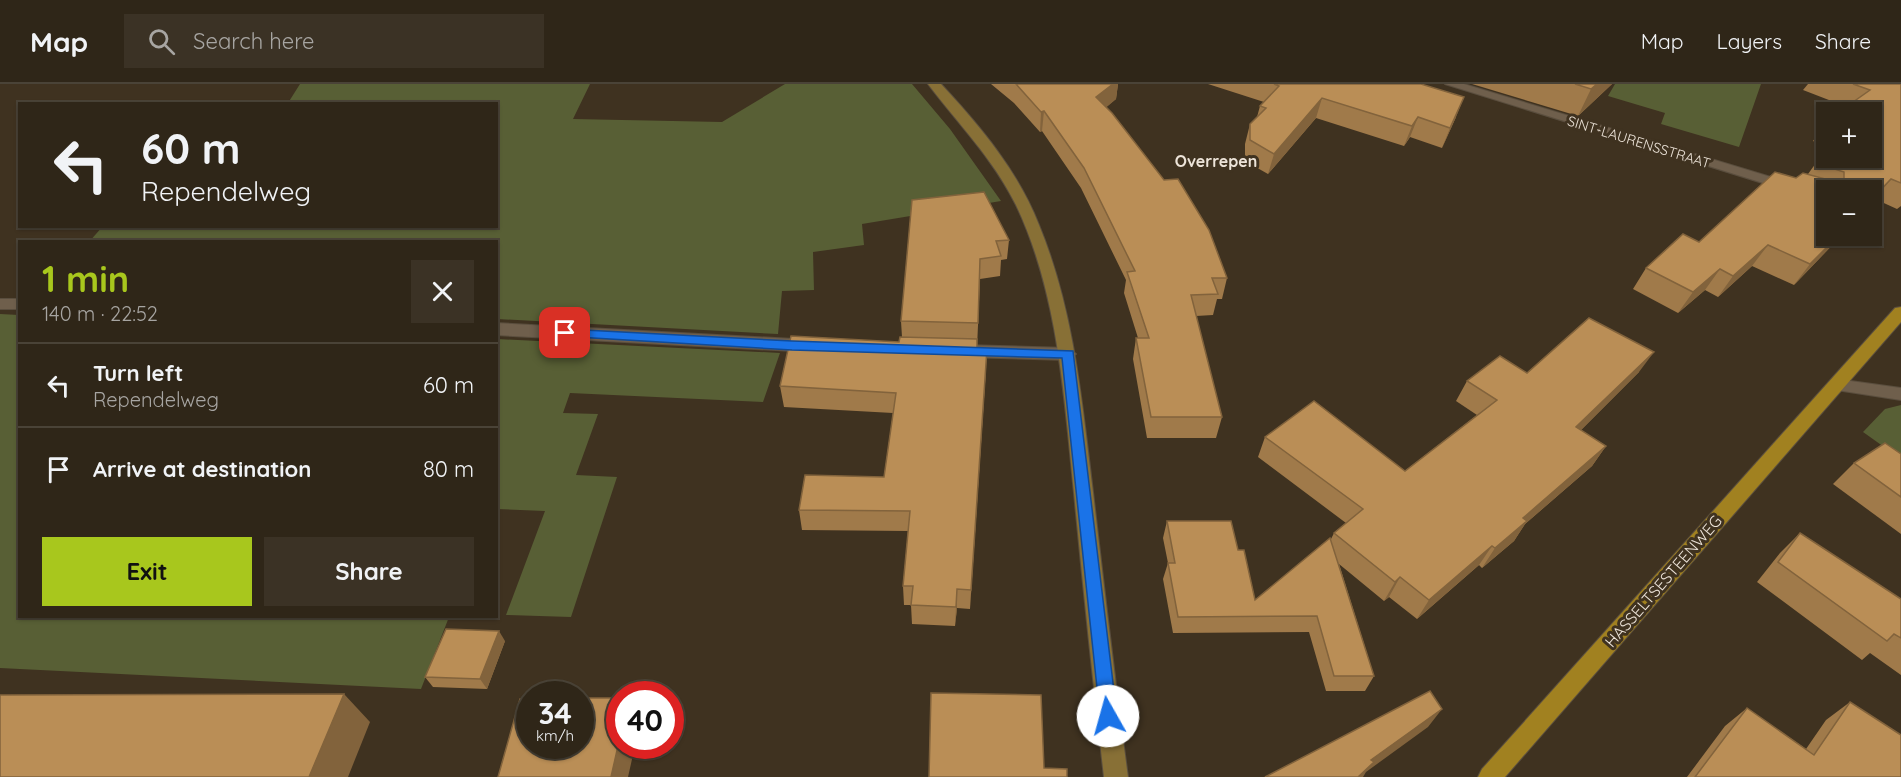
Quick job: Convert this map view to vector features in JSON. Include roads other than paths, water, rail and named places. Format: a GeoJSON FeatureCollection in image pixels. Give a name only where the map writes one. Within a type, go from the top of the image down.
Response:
{"type":"FeatureCollection","features":[{"type":"Feature","properties":{"kind":"main road","name":"HASSELTSESTEENWEG"},"geometry":{"type":"LineString","coordinates":[[1490,777],[1901,312]]}},
{"type":"Feature","properties":{"kind":"street"},"geometry":{"type":"LineString","coordinates":[[934,84],[973,125],[1013,187],[1032,225],[1050,279],[1068,354],[1116,777]]}},
{"type":"Feature","properties":{"kind":"street","name":"SINT-LAURENSSTRAAT"},"geometry":{"type":"LineString","coordinates":[[1452,84],[1816,196]]}},
{"type":"Feature","properties":{"kind":"street"},"geometry":{"type":"LineString","coordinates":[[0,304],[18,304]]}},
{"type":"Feature","properties":{"kind":"street"},"geometry":{"type":"LineString","coordinates":[[498,329],[827,347]]}},
{"type":"Feature","properties":{"kind":"street"},"geometry":{"type":"LineString","coordinates":[[942,350],[1068,354]]}},
{"type":"Feature","properties":{"kind":"street"},"geometry":{"type":"LineString","coordinates":[[1836,385],[1901,394]]}},
{"type":"Feature","properties":{"kind":"district","name":"Overrepen"},"geometry":{"type":"Point","coordinates":[1216,161]}}]}
